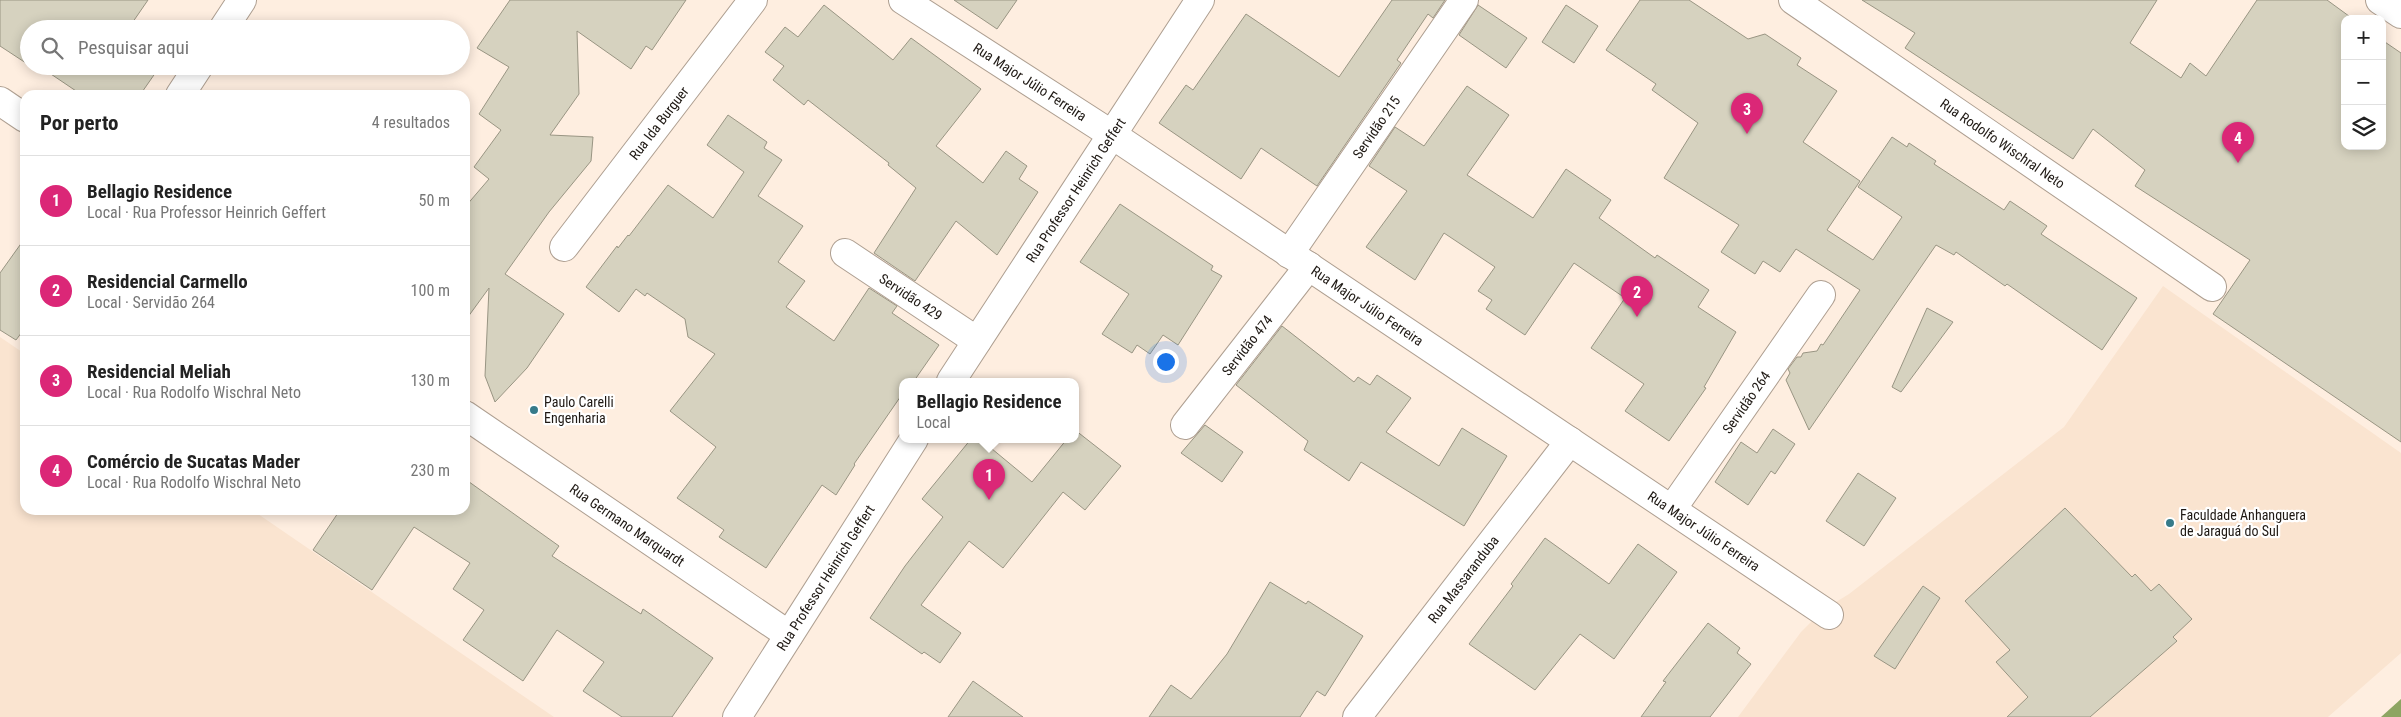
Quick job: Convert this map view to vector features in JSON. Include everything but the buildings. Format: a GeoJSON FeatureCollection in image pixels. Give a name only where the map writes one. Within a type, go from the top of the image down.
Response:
{"type":"FeatureCollection","features":[{"type":"Feature","properties":{"kind":"street"},"geometry":{"type":"LineString","coordinates":[[229,20],[242,0]]}},
{"type":"Feature","properties":{"kind":"street","name":"Rua Ida Burguer"},"geometry":{"type":"LineString","coordinates":[[564,246],[754,0]]}},
{"type":"Feature","properties":{"kind":"street","name":"Rua Major Júlio Ferreira"},"geometry":{"type":"LineString","coordinates":[[903,0],[1111,134],[1829,615]]}},
{"type":"Feature","properties":{"kind":"street","name":"Rua Professor Heinrich Geffert"},"geometry":{"type":"LineString","coordinates":[[953,378],[1200,0]]}},
{"type":"Feature","properties":{"kind":"street","name":"Servidão 215"},"geometry":{"type":"LineString","coordinates":[[1299,260],[1464,0]]}},
{"type":"Feature","properties":{"kind":"street","name":"Rua Rodolfo Wischral Neto"},"geometry":{"type":"LineString","coordinates":[[1793,0],[2212,287]]}},
{"type":"Feature","properties":{"kind":"street"},"geometry":{"type":"LineString","coordinates":[[2380,0],[2401,14]]}},
{"type":"Feature","properties":{"kind":"street"},"geometry":{"type":"LineString","coordinates":[[183,90],[192,75]]}},
{"type":"Feature","properties":{"kind":"street"},"geometry":{"type":"LineString","coordinates":[[0,101],[20,115]]}},
{"type":"Feature","properties":{"kind":"street","name":"Servidão 429"},"geometry":{"type":"LineString","coordinates":[[845,253],[977,340]]}},
{"type":"Feature","properties":{"kind":"street","name":"Servidão 474"},"geometry":{"type":"LineString","coordinates":[[1185,425],[1299,260]]}},
{"type":"Feature","properties":{"kind":"street","name":"Servidão 264"},"geometry":{"type":"LineString","coordinates":[[1672,509],[1821,296]]}},
{"type":"Feature","properties":{"kind":"street","name":"Rua Germano Marquardt"},"geometry":{"type":"LineString","coordinates":[[470,418],[789,635]]}},
{"type":"Feature","properties":{"kind":"street","name":"Rua Massaranduba"},"geometry":{"type":"LineString","coordinates":[[1357,717],[1570,441]]}},
{"type":"Feature","properties":{"kind":"street","name":"Rua Professor Heinrich Geffert"},"geometry":{"type":"LineString","coordinates":[[737,717],[911,443]]}},
{"type":"Feature","properties":{"kind":"shaded area","name":"Faculdade Anhanguera de Jaraguá do Sul"},"geometry":{"type":"Polygon","coordinates":[[[2163,286],[2401,453],[2401,653],[2328,717],[1738,717],[1801,632],[1823,610],[1849,594],[2064,427],[2163,286]]]}},
{"type":"Feature","properties":{"kind":"shaded area"},"geometry":{"type":"Polygon","coordinates":[[[0,337],[20,351],[20,515],[259,515],[554,717],[0,717],[0,337]]]}},
{"type":"Feature","properties":{"kind":"shaded area"},"geometry":{"type":"Polygon","coordinates":[[[2401,699],[2401,717],[2381,717],[2401,699]]]}},
{"type":"Feature","properties":{"kind":"place","name":"Residencial Meliah"},"geometry":{"type":"Point","coordinates":[1747,134]}},
{"type":"Feature","properties":{"kind":"place","name":"Comércio de Sucatas Mader"},"geometry":{"type":"Point","coordinates":[2238,163]}},
{"type":"Feature","properties":{"kind":"place","name":"Residencial Carmello"},"geometry":{"type":"Point","coordinates":[1637,317]}},
{"type":"Feature","properties":{"kind":"place","name":"Paulo Carelli Engenharia"},"geometry":{"type":"Point","coordinates":[534,410]}},
{"type":"Feature","properties":{"kind":"place","name":"Bellagio Residence"},"geometry":{"type":"Point","coordinates":[989,500]}},
{"type":"Feature","properties":{"kind":"place","name":"Faculdade Anhanguera de Jaraguá do Sul"},"geometry":{"type":"Point","coordinates":[2170,523]}}]}
